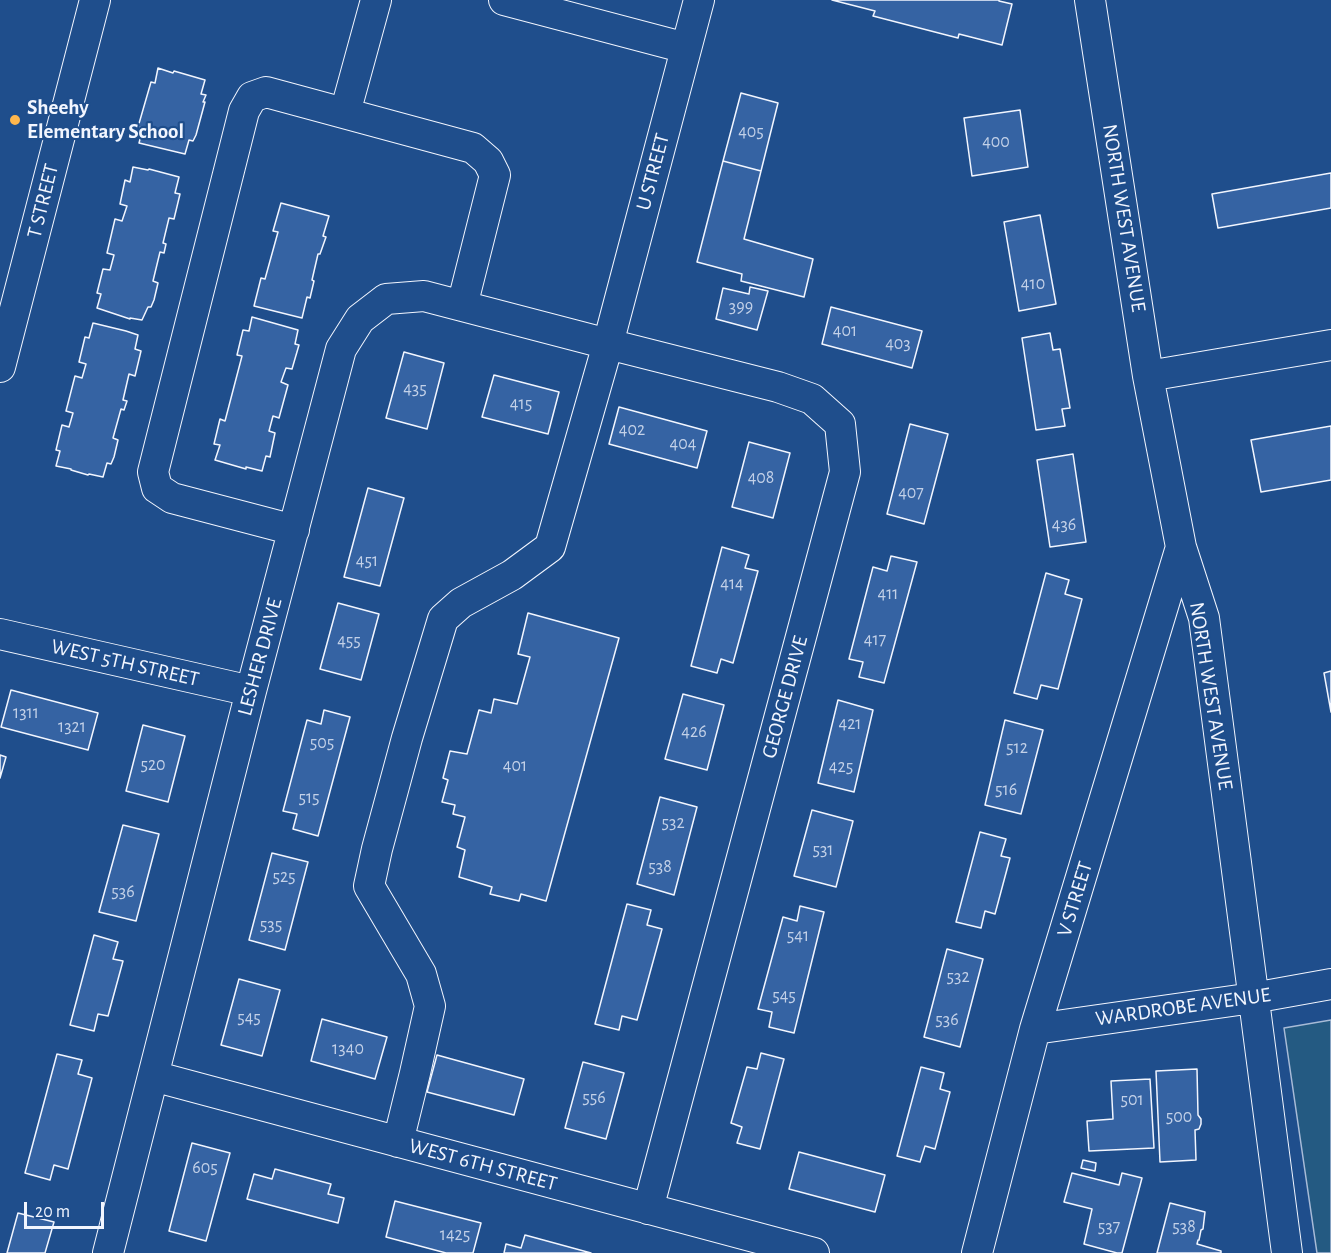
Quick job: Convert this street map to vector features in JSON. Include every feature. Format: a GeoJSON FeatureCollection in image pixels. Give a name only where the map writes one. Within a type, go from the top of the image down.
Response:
{"type":"FeatureCollection","features":[{"type":"Feature","properties":{"kind":"street","name":"T STREET"},"geometry":{"type":"LineString","coordinates":[[0,367],[95,0]]}},
{"type":"Feature","properties":{"kind":"street"},"geometry":{"type":"LineString","coordinates":[[345,113],[376,0]]}},
{"type":"Feature","properties":{"kind":"street"},"geometry":{"type":"LineString","coordinates":[[504,0],[686,48]]}},
{"type":"Feature","properties":{"kind":"street","name":"U STREET"},"geometry":{"type":"LineString","coordinates":[[398,1142],[430,1006],[421,974],[369,886],[377,849],[443,619],[461,603],[512,575],[550,547],[608,344],[699,0]]}},
{"type":"Feature","properties":{"kind":"street","name":"NORTH WEST AVENUE"},"geometry":{"type":"LineString","coordinates":[[1090,0],[1148,375],[1181,547],[1204,618],[1287,1253]]}},
{"type":"Feature","properties":{"kind":"street"},"geometry":{"type":"LineString","coordinates":[[294,530],[172,498],[157,488],[153,472],[244,111],[252,97],[267,92],[345,113],[473,148],[488,161],[495,175],[462,306]]}},
{"type":"Feature","properties":{"kind":"street","name":"LESHER DRIVE"},"geometry":{"type":"LineString","coordinates":[[108,1253],[341,349],[360,319],[386,299],[424,296],[608,344]]}},
{"type":"Feature","properties":{"kind":"street","name":"GEORGE DRIVE"},"geometry":{"type":"LineString","coordinates":[[608,344],[778,387],[812,399],[840,424],[845,472],[648,1209]]}},
{"type":"Feature","properties":{"kind":"street"},"geometry":{"type":"LineString","coordinates":[[1148,375],[1331,345]]}},
{"type":"Feature","properties":{"kind":"street","name":"V STREET"},"geometry":{"type":"LineString","coordinates":[[977,1253],[1035,1029],[1181,547]]}},
{"type":"Feature","properties":{"kind":"street","name":"WEST 5TH STREET"},"geometry":{"type":"LineString","coordinates":[[0,634],[251,691]]}},
{"type":"Feature","properties":{"kind":"street","name":"WARDROBE AVENUE"},"geometry":{"type":"LineString","coordinates":[[1035,1029],[1252,998],[1331,984]]}},
{"type":"Feature","properties":{"kind":"street","name":"WEST 6TH STREET"},"geometry":{"type":"LineString","coordinates":[[153,1076],[814,1253]]}},
{"type":"Feature","properties":{"kind":"shaded area"},"geometry":{"type":"Polygon","coordinates":[[[1331,1020],[1331,1253],[1317,1253],[1284,1028],[1331,1020]]]}},
{"type":"Feature","properties":{"kind":"building"},"geometry":{"type":"Polygon","coordinates":[[[832,0],[999,0],[1012,4],[1002,45],[959,34],[958,38],[873,16],[875,11],[832,0]]]}},
{"type":"Feature","properties":{"kind":"building"},"geometry":{"type":"Polygon","coordinates":[[[158,68],[205,80],[201,94],[206,95],[203,102],[205,102],[196,135],[193,141],[189,140],[185,154],[139,143],[143,128],[138,127],[151,82],[155,83],[158,68]]]}},
{"type":"Feature","properties":{"kind":"building"},"geometry":{"type":"Polygon","coordinates":[[[741,93],[778,103],[761,171],[723,161],[741,93]]]}},
{"type":"Feature","properties":{"kind":"building"},"geometry":{"type":"Polygon","coordinates":[[[1020,110],[1028,167],[972,176],[964,118],[1020,110]]]}},
{"type":"Feature","properties":{"kind":"building"},"geometry":{"type":"Polygon","coordinates":[[[723,161],[761,171],[744,239],[813,259],[804,297],[741,281],[742,274],[697,262],[723,161]]]}},
{"type":"Feature","properties":{"kind":"building"},"geometry":{"type":"Polygon","coordinates":[[[133,167],[179,177],[175,193],[180,194],[174,219],[169,218],[163,243],[166,244],[164,253],[160,252],[153,281],[158,283],[154,300],[142,320],[130,319],[97,308],[101,294],[97,293],[103,269],[110,270],[114,255],[107,253],[115,219],[122,221],[127,206],[120,204],[125,180],[130,182],[133,167]]]}},
{"type":"Feature","properties":{"kind":"building"},"geometry":{"type":"Polygon","coordinates":[[[1331,173],[1331,208],[1218,228],[1212,194],[1331,173]]]}},
{"type":"Feature","properties":{"kind":"building"},"geometry":{"type":"Polygon","coordinates":[[[281,203],[329,216],[323,236],[326,237],[320,254],[318,254],[310,298],[307,297],[302,318],[254,306],[261,278],[265,279],[278,232],[273,231],[281,203]]]}},
{"type":"Feature","properties":{"kind":"building"},"geometry":{"type":"Polygon","coordinates":[[[1040,215],[1056,304],[1019,311],[1004,222],[1040,215]]]}},
{"type":"Feature","properties":{"kind":"building"},"geometry":{"type":"Polygon","coordinates":[[[750,287],[768,291],[757,330],[716,319],[723,288],[749,294],[750,287]]]}},
{"type":"Feature","properties":{"kind":"building"},"geometry":{"type":"Polygon","coordinates":[[[831,307],[922,331],[912,368],[822,344],[831,307]]]}},
{"type":"Feature","properties":{"kind":"building"},"geometry":{"type":"Polygon","coordinates":[[[252,317],[298,330],[295,344],[299,345],[292,369],[286,368],[281,382],[288,385],[279,418],[273,416],[269,431],[275,433],[270,457],[266,456],[262,471],[215,460],[220,445],[214,444],[220,419],[225,421],[242,356],[237,355],[243,330],[249,331],[252,317]]]}},
{"type":"Feature","properties":{"kind":"building"},"geometry":{"type":"Polygon","coordinates":[[[93,323],[138,335],[135,349],[141,351],[135,376],[129,374],[123,400],[127,401],[124,410],[121,409],[113,438],[118,440],[114,457],[111,464],[107,463],[103,477],[56,466],[60,451],[56,450],[62,425],[69,427],[73,413],[66,411],[75,376],[82,378],[86,364],[79,362],[85,337],[89,338],[93,323]]]}},
{"type":"Feature","properties":{"kind":"building"},"geometry":{"type":"Polygon","coordinates":[[[1050,333],[1053,350],[1060,349],[1070,408],[1062,409],[1065,426],[1036,430],[1022,338],[1050,333]]]}},
{"type":"Feature","properties":{"kind":"building"},"geometry":{"type":"Polygon","coordinates":[[[404,352],[444,363],[427,429],[386,418],[404,352]]]}},
{"type":"Feature","properties":{"kind":"building"},"geometry":{"type":"Polygon","coordinates":[[[494,375],[559,392],[548,434],[482,417],[494,375]]]}},
{"type":"Feature","properties":{"kind":"building"},"geometry":{"type":"Polygon","coordinates":[[[619,407],[707,431],[697,468],[609,444],[619,407]]]}},
{"type":"Feature","properties":{"kind":"building"},"geometry":{"type":"Polygon","coordinates":[[[910,424],[948,434],[924,524],[887,514],[910,424]]]}},
{"type":"Feature","properties":{"kind":"building"},"geometry":{"type":"Polygon","coordinates":[[[1331,426],[1331,480],[1261,492],[1251,440],[1331,426]]]}},
{"type":"Feature","properties":{"kind":"building"},"geometry":{"type":"Polygon","coordinates":[[[749,442],[790,453],[773,518],[732,507],[749,442]]]}},
{"type":"Feature","properties":{"kind":"building"},"geometry":{"type":"Polygon","coordinates":[[[1073,454],[1086,542],[1050,547],[1037,460],[1073,454]]]}},
{"type":"Feature","properties":{"kind":"building"},"geometry":{"type":"Polygon","coordinates":[[[368,488],[404,498],[380,586],[344,577],[368,488]]]}},
{"type":"Feature","properties":{"kind":"building"},"geometry":{"type":"Polygon","coordinates":[[[722,547],[749,555],[745,568],[758,571],[733,663],[721,659],[717,673],[691,666],[722,547]]]}},
{"type":"Feature","properties":{"kind":"building"},"geometry":{"type":"Polygon","coordinates":[[[891,556],[917,562],[884,683],[859,677],[863,662],[849,659],[873,567],[887,571],[891,556]]]}},
{"type":"Feature","properties":{"kind":"building"},"geometry":{"type":"Polygon","coordinates":[[[1046,573],[1069,580],[1065,594],[1082,599],[1058,689],[1041,685],[1037,699],[1014,693],[1046,573]]]}},
{"type":"Feature","properties":{"kind":"building"},"geometry":{"type":"Polygon","coordinates":[[[338,603],[379,614],[361,680],[320,669],[338,603]]]}},
{"type":"Feature","properties":{"kind":"building"},"geometry":{"type":"Polygon","coordinates":[[[528,613],[619,638],[546,901],[521,894],[519,901],[490,894],[492,887],[459,877],[465,850],[457,847],[465,817],[453,814],[455,805],[442,802],[448,780],[443,778],[450,751],[467,754],[479,710],[491,713],[494,699],[517,704],[530,657],[518,654],[528,613]]]}},
{"type":"Feature","properties":{"kind":"building"},"geometry":{"type":"Polygon","coordinates":[[[1331,671],[1331,712],[1324,673],[1331,671]]]}},
{"type":"Feature","properties":{"kind":"building"},"geometry":{"type":"Polygon","coordinates":[[[11,690],[98,713],[88,750],[1,727],[11,690]]]}},
{"type":"Feature","properties":{"kind":"building"},"geometry":{"type":"Polygon","coordinates":[[[683,694],[724,705],[707,770],[665,759],[683,694]]]}},
{"type":"Feature","properties":{"kind":"building"},"geometry":{"type":"Polygon","coordinates":[[[838,700],[873,710],[854,792],[818,783],[838,700]]]}},
{"type":"Feature","properties":{"kind":"building"},"geometry":{"type":"Polygon","coordinates":[[[324,710],[350,717],[318,836],[293,829],[297,814],[283,811],[307,720],[321,724],[324,710]]]}},
{"type":"Feature","properties":{"kind":"building"},"geometry":{"type":"Polygon","coordinates":[[[1005,720],[1043,730],[1021,814],[985,805],[1005,720]]]}},
{"type":"Feature","properties":{"kind":"building"},"geometry":{"type":"Polygon","coordinates":[[[143,725],[185,736],[168,802],[126,791],[143,725]]]}},
{"type":"Feature","properties":{"kind":"building"},"geometry":{"type":"Polygon","coordinates":[[[0,755],[6,757],[0,778],[0,755]]]}},
{"type":"Feature","properties":{"kind":"building"},"geometry":{"type":"Polygon","coordinates":[[[660,797],[697,807],[674,895],[637,884],[660,797]]]}},
{"type":"Feature","properties":{"kind":"building"},"geometry":{"type":"Polygon","coordinates":[[[812,810],[853,821],[836,887],[794,876],[812,810]]]}},
{"type":"Feature","properties":{"kind":"building"},"geometry":{"type":"Polygon","coordinates":[[[123,825],[159,834],[136,921],[99,912],[123,825]]]}},
{"type":"Feature","properties":{"kind":"building"},"geometry":{"type":"Polygon","coordinates":[[[980,832],[1006,839],[1001,856],[1010,858],[995,914],[985,911],[981,928],[956,922],[980,832]]]}},
{"type":"Feature","properties":{"kind":"building"},"geometry":{"type":"Polygon","coordinates":[[[272,853],[308,862],[285,950],[249,940],[272,853]]]}},
{"type":"Feature","properties":{"kind":"building"},"geometry":{"type":"Polygon","coordinates":[[[627,904],[651,910],[647,925],[662,929],[637,1020],[622,1016],[619,1030],[595,1024],[627,904]]]}},
{"type":"Feature","properties":{"kind":"building"},"geometry":{"type":"Polygon","coordinates":[[[800,906],[824,912],[794,1033],[769,1027],[772,1012],[758,1009],[783,917],[797,921],[800,906]]]}},
{"type":"Feature","properties":{"kind":"building"},"geometry":{"type":"Polygon","coordinates":[[[94,935],[118,942],[113,959],[123,961],[108,1016],[98,1014],[94,1031],[70,1025],[94,935]]]}},
{"type":"Feature","properties":{"kind":"building"},"geometry":{"type":"Polygon","coordinates":[[[947,949],[983,959],[960,1047],[924,1037],[947,949]]]}},
{"type":"Feature","properties":{"kind":"building"},"geometry":{"type":"Polygon","coordinates":[[[239,979],[280,990],[262,1056],[221,1045],[239,979]]]}},
{"type":"Feature","properties":{"kind":"building"},"geometry":{"type":"Polygon","coordinates":[[[322,1019],[387,1037],[375,1079],[311,1061],[322,1019]]]}},
{"type":"Feature","properties":{"kind":"building"},"geometry":{"type":"Polygon","coordinates":[[[761,1053],[784,1059],[760,1149],[737,1143],[742,1127],[731,1123],[747,1067],[757,1069],[761,1053]]]}},
{"type":"Feature","properties":{"kind":"building"},"geometry":{"type":"Polygon","coordinates":[[[57,1054],[82,1060],[78,1074],[92,1078],[68,1169],[54,1165],[50,1180],[25,1173],[57,1054]]]}},
{"type":"Feature","properties":{"kind":"building"},"geometry":{"type":"Polygon","coordinates":[[[437,1055],[524,1079],[514,1115],[427,1092],[437,1055]]]}},
{"type":"Feature","properties":{"kind":"building"},"geometry":{"type":"Polygon","coordinates":[[[583,1062],[624,1073],[606,1139],[565,1128],[583,1062]]]}},
{"type":"Feature","properties":{"kind":"building"},"geometry":{"type":"Polygon","coordinates":[[[921,1067],[944,1073],[940,1089],[950,1092],[935,1149],[925,1146],[920,1162],[897,1156],[921,1067]]]}},
{"type":"Feature","properties":{"kind":"building"},"geometry":{"type":"Polygon","coordinates":[[[1197,1069],[1198,1115],[1201,1124],[1199,1129],[1195,1130],[1196,1160],[1160,1162],[1156,1071],[1197,1069]]]}},
{"type":"Feature","properties":{"kind":"building"},"geometry":{"type":"Polygon","coordinates":[[[1150,1079],[1154,1148],[1089,1151],[1087,1121],[1113,1119],[1111,1081],[1150,1079]]]}},
{"type":"Feature","properties":{"kind":"building"},"geometry":{"type":"Polygon","coordinates":[[[192,1143],[230,1153],[206,1241],[169,1231],[192,1143]]]}},
{"type":"Feature","properties":{"kind":"building"},"geometry":{"type":"Polygon","coordinates":[[[799,1152],[885,1175],[875,1212],[789,1189],[799,1152]]]}},
{"type":"Feature","properties":{"kind":"building"},"geometry":{"type":"Polygon","coordinates":[[[1083,1160],[1096,1163],[1095,1171],[1081,1168],[1083,1160]]]}},
{"type":"Feature","properties":{"kind":"building"},"geometry":{"type":"Polygon","coordinates":[[[275,1169],[331,1184],[328,1194],[344,1198],[338,1223],[247,1199],[254,1174],[272,1179],[275,1169]]]}},
{"type":"Feature","properties":{"kind":"building"},"geometry":{"type":"Polygon","coordinates":[[[1072,1173],[1119,1185],[1122,1173],[1142,1178],[1122,1253],[1084,1244],[1092,1209],[1064,1202],[1072,1173]]]}},
{"type":"Feature","properties":{"kind":"building"},"geometry":{"type":"Polygon","coordinates":[[[395,1201],[481,1223],[473,1253],[446,1253],[386,1237],[395,1201]]]}},
{"type":"Feature","properties":{"kind":"building"},"geometry":{"type":"Polygon","coordinates":[[[1170,1203],[1205,1212],[1203,1229],[1197,1244],[1221,1251],[1221,1253],[1157,1253],[1170,1203]]]}},
{"type":"Feature","properties":{"kind":"building"},"geometry":{"type":"Polygon","coordinates":[[[18,1213],[54,1222],[45,1253],[7,1253],[18,1213]]]}},
{"type":"Feature","properties":{"kind":"building"},"geometry":{"type":"Polygon","coordinates":[[[525,1235],[591,1253],[504,1253],[506,1244],[521,1248],[525,1235]]]}},
{"type":"Feature","properties":{"kind":"place","name":"Sheehy Elementary School"},"geometry":{"type":"Point","coordinates":[15,120]}}]}
